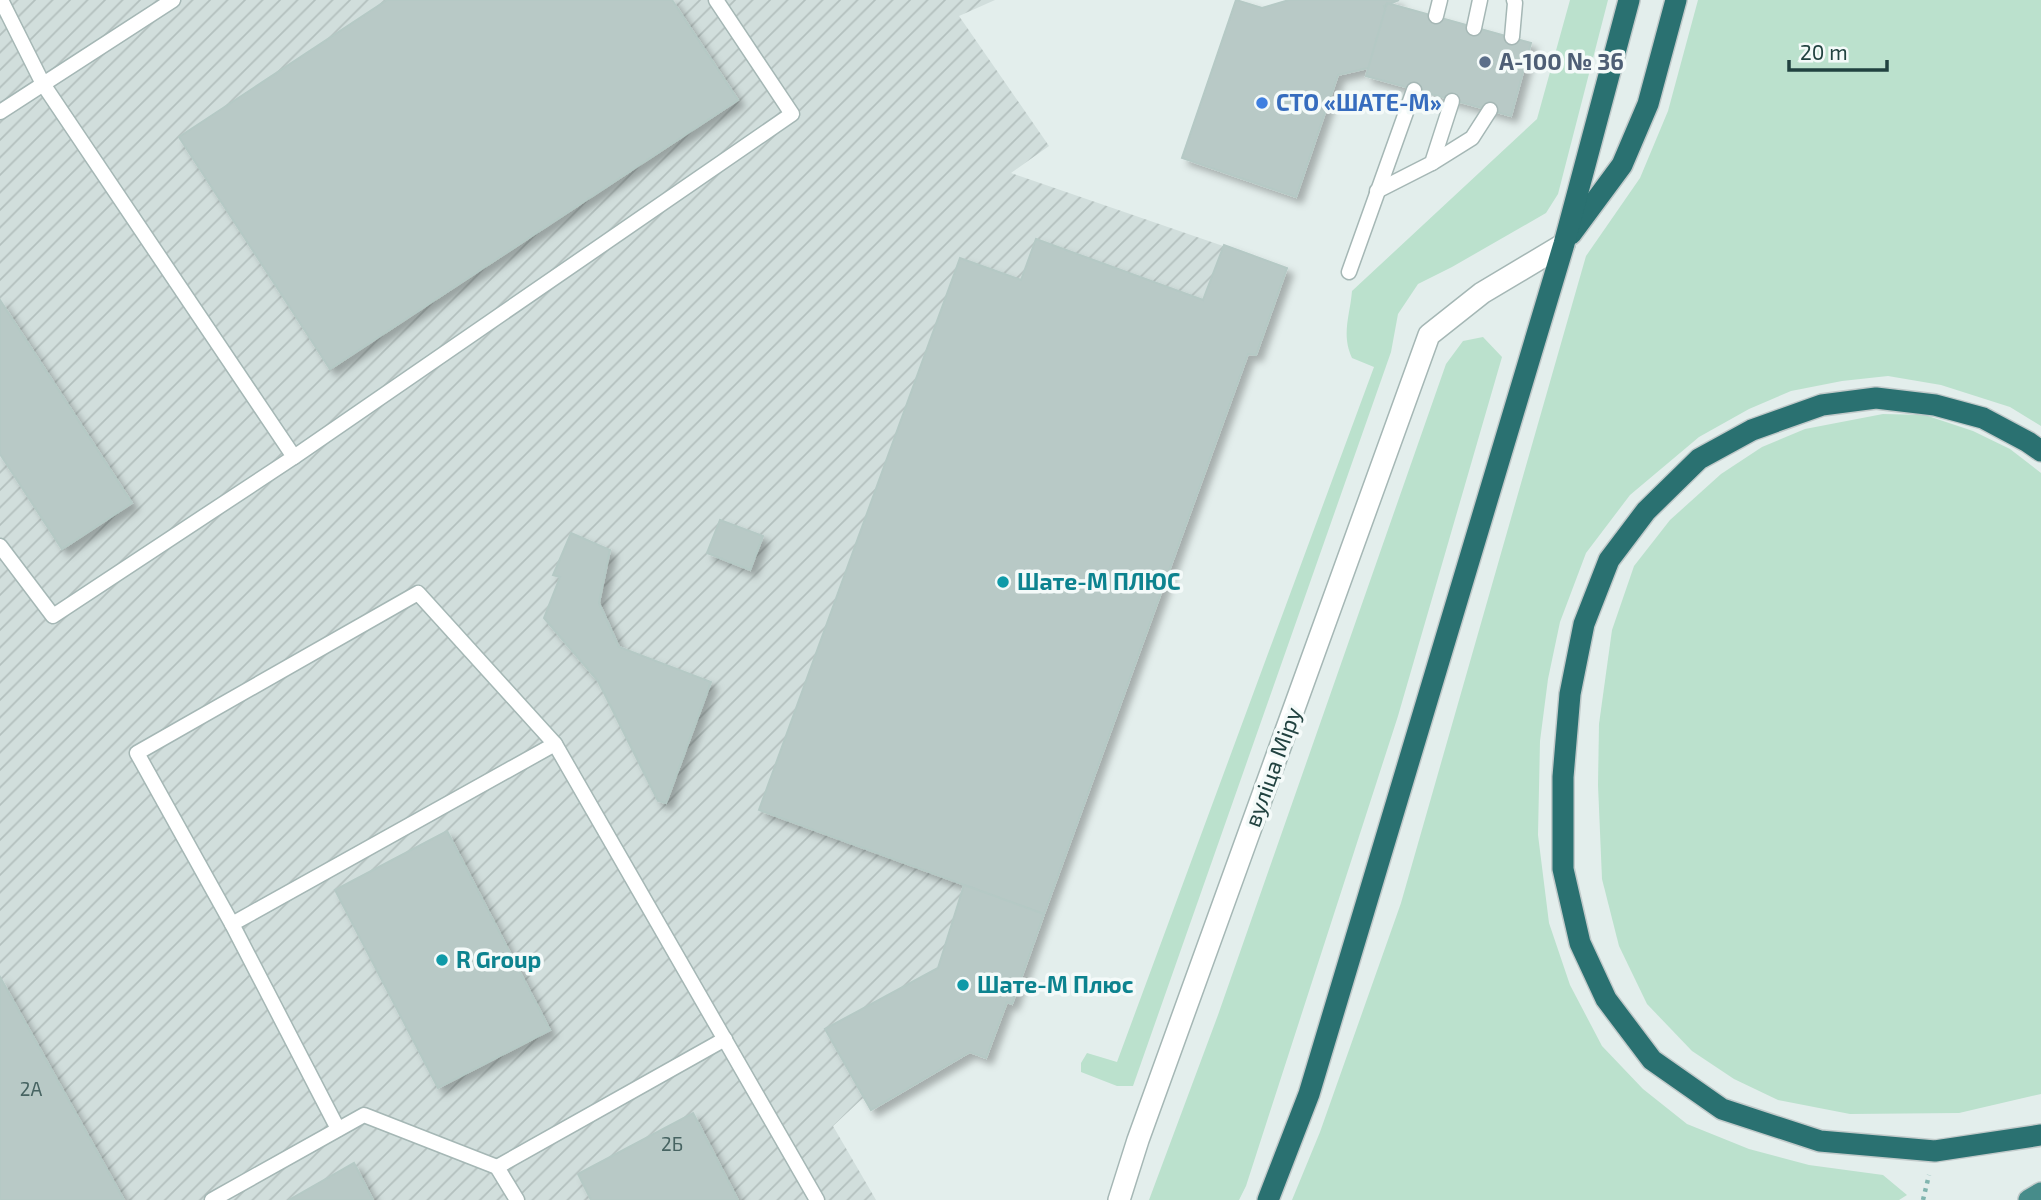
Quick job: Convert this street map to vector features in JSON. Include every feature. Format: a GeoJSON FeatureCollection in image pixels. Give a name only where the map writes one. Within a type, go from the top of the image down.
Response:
{"type":"FeatureCollection","features":[{"type":"Feature","properties":{"kind":"highway"},"geometry":{"type":"LineString","coordinates":[[1268,1200],[1309,1094],[1564,244],[1629,0]]}},
{"type":"Feature","properties":{"kind":"highway"},"geometry":{"type":"LineString","coordinates":[[1564,244],[1622,165],[1648,104],[1675,0]]}},
{"type":"Feature","properties":{"kind":"highway"},"geometry":{"type":"LineString","coordinates":[[2041,451],[1983,418],[1935,405],[1876,398],[1822,405],[1752,430],[1699,459],[1646,512],[1609,560],[1584,624],[1570,694],[1563,777],[1563,869],[1580,943],[1606,999],[1652,1060],[1722,1109],[1820,1141],[1935,1151],[2041,1135]]}},
{"type":"Feature","properties":{"kind":"highway"},"geometry":{"type":"LineString","coordinates":[[2029,1200],[2041,1193]]}},
{"type":"Feature","properties":{"kind":"street","name":"вуліца Міру"},"geometry":{"type":"LineString","coordinates":[[1119,1200],[1429,335],[1482,293],[1564,244]]}},
{"type":"Feature","properties":{"kind":"lane"},"geometry":{"type":"LineString","coordinates":[[1,0],[43,84],[293,457]]}},
{"type":"Feature","properties":{"kind":"lane"},"geometry":{"type":"LineString","coordinates":[[0,112],[173,0]]}},
{"type":"Feature","properties":{"kind":"lane"},"geometry":{"type":"LineString","coordinates":[[0,547],[53,616],[293,457],[792,114],[716,0]]}},
{"type":"Feature","properties":{"kind":"lane"},"geometry":{"type":"LineString","coordinates":[[1436,16],[1440,0]]}},
{"type":"Feature","properties":{"kind":"lane"},"geometry":{"type":"LineString","coordinates":[[1474,28],[1480,0]]}},
{"type":"Feature","properties":{"kind":"lane"},"geometry":{"type":"LineString","coordinates":[[1511,37],[1514,0]]}},
{"type":"Feature","properties":{"kind":"lane"},"geometry":{"type":"LineString","coordinates":[[1349,272],[1414,90]]}},
{"type":"Feature","properties":{"kind":"lane"},"geometry":{"type":"LineString","coordinates":[[1432,163],[1452,101]]}},
{"type":"Feature","properties":{"kind":"lane"},"geometry":{"type":"LineString","coordinates":[[1377,191],[1432,163],[1472,138],[1490,110]]}},
{"type":"Feature","properties":{"kind":"lane"},"geometry":{"type":"LineString","coordinates":[[338,1129],[232,924],[137,753],[418,593],[555,744],[817,1200]]}},
{"type":"Feature","properties":{"kind":"lane"},"geometry":{"type":"LineString","coordinates":[[232,924],[555,744]]}},
{"type":"Feature","properties":{"kind":"lane"},"geometry":{"type":"LineString","coordinates":[[497,1167],[724,1039]]}},
{"type":"Feature","properties":{"kind":"lane"},"geometry":{"type":"LineString","coordinates":[[212,1200],[363,1115],[497,1167],[517,1200]]}},
{"type":"Feature","properties":{"kind":"shaded area"},"geometry":{"type":"Polygon","coordinates":[[[0,0],[995,0],[959,16],[1049,146],[1011,173],[1287,268],[1256,355],[1248,354],[1012,1004],[1007,1002],[986,1058],[970,1052],[871,1110],[863,1098],[833,1126],[876,1200],[0,1200],[0,0]]]}},
{"type":"Feature","properties":{"kind":"green space"},"geometry":{"type":"Polygon","coordinates":[[[1570,0],[1608,0],[1558,194],[1546,213],[1418,284],[1398,314],[1391,352],[1133,1086],[1117,1086],[1081,1072],[1081,1063],[1087,1053],[1117,1062],[1374,367],[1352,358],[1349,349],[1347,325],[1352,291],[1537,119],[1570,0]]]}},
{"type":"Feature","properties":{"kind":"green space"},"geometry":{"type":"Polygon","coordinates":[[[1698,0],[2041,0],[2041,426],[2010,407],[1941,385],[1888,376],[1791,391],[1749,409],[1699,437],[1630,495],[1586,553],[1560,622],[1548,679],[1540,741],[1538,835],[1549,923],[1570,985],[1602,1046],[1643,1089],[1687,1124],[1749,1149],[1809,1165],[1883,1175],[1907,1195],[1899,1200],[1292,1200],[1320,1132],[1401,903],[1586,256],[1640,178],[1668,111],[1698,0]]]}},
{"type":"Feature","properties":{"kind":"green space"},"geometry":{"type":"Polygon","coordinates":[[[1483,337],[1502,357],[1398,716],[1246,1186],[1239,1200],[1149,1200],[1218,1015],[1446,364],[1463,341],[1483,337]]]}},
{"type":"Feature","properties":{"kind":"green space"},"geometry":{"type":"Polygon","coordinates":[[[1883,414],[1925,415],[1973,431],[2010,449],[2041,473],[2041,1094],[1959,1113],[1850,1114],[1778,1100],[1734,1079],[1692,1051],[1647,1004],[1619,946],[1602,879],[1598,785],[1599,724],[1612,630],[1634,566],[1670,520],[1721,474],[1762,447],[1805,429],[1883,414]]]}},
{"type":"Feature","properties":{"kind":"building"},"geometry":{"type":"Polygon","coordinates":[[[387,0],[672,0],[738,100],[330,369],[179,137],[387,0]]]}},
{"type":"Feature","properties":{"kind":"building"},"geometry":{"type":"Polygon","coordinates":[[[1236,0],[1262,8],[1289,0],[1399,0],[1384,6],[1392,32],[1376,39],[1385,64],[1338,75],[1296,197],[1182,158],[1236,0]]]}},
{"type":"Feature","properties":{"kind":"building"},"geometry":{"type":"Polygon","coordinates":[[[1387,3],[1531,43],[1511,116],[1366,76],[1387,3]]]}},
{"type":"Feature","properties":{"kind":"building","name":"Шате-М ПЛЮС"},"geometry":{"type":"Polygon","coordinates":[[[1036,239],[1203,300],[1224,245],[1287,268],[1256,355],[1248,354],[1044,914],[759,810],[960,258],[1021,280],[1036,239]]]}},
{"type":"Feature","properties":{"kind":"building"},"geometry":{"type":"Polygon","coordinates":[[[0,300],[132,503],[62,549],[0,454],[0,300]]]}},
{"type":"Feature","properties":{"kind":"building"},"geometry":{"type":"Polygon","coordinates":[[[720,520],[763,536],[750,570],[707,553],[720,520]]]}},
{"type":"Feature","properties":{"kind":"building"},"geometry":{"type":"Polygon","coordinates":[[[571,533],[610,550],[599,603],[619,647],[711,682],[666,803],[658,801],[598,681],[544,618],[560,577],[553,575],[571,533]]]}},
{"type":"Feature","properties":{"kind":"building","name":"R Group"},"geometry":{"type":"Polygon","coordinates":[[[447,831],[550,1030],[438,1088],[335,890],[447,831]]]}},
{"type":"Feature","properties":{"kind":"building","name":"Шате-М Плюс"},"geometry":{"type":"Polygon","coordinates":[[[964,885],[1044,914],[1012,1004],[1007,1002],[986,1058],[970,1052],[871,1110],[825,1029],[938,968],[964,885]]]}},
{"type":"Feature","properties":{"kind":"building"},"geometry":{"type":"Polygon","coordinates":[[[0,977],[124,1200],[0,1200],[0,977]]]}},
{"type":"Feature","properties":{"kind":"building"},"geometry":{"type":"Polygon","coordinates":[[[693,1113],[738,1200],[591,1200],[578,1174],[693,1113]]]}},
{"type":"Feature","properties":{"kind":"building"},"geometry":{"type":"Polygon","coordinates":[[[354,1163],[373,1200],[289,1200],[354,1163]]]}},
{"type":"Feature","properties":{"kind":"place","name":"А-100 № 36"},"geometry":{"type":"Point","coordinates":[1485,62]}},
{"type":"Feature","properties":{"kind":"place","name":"СТО «ШАТЕ-М»"},"geometry":{"type":"Point","coordinates":[1262,103]}},
{"type":"Feature","properties":{"kind":"place","name":"Шате-М ПЛЮС"},"geometry":{"type":"Point","coordinates":[1003,582]}},
{"type":"Feature","properties":{"kind":"place","name":"R Group"},"geometry":{"type":"Point","coordinates":[442,960]}},
{"type":"Feature","properties":{"kind":"place","name":"Шате-М Плюс"},"geometry":{"type":"Point","coordinates":[963,985]}}]}
